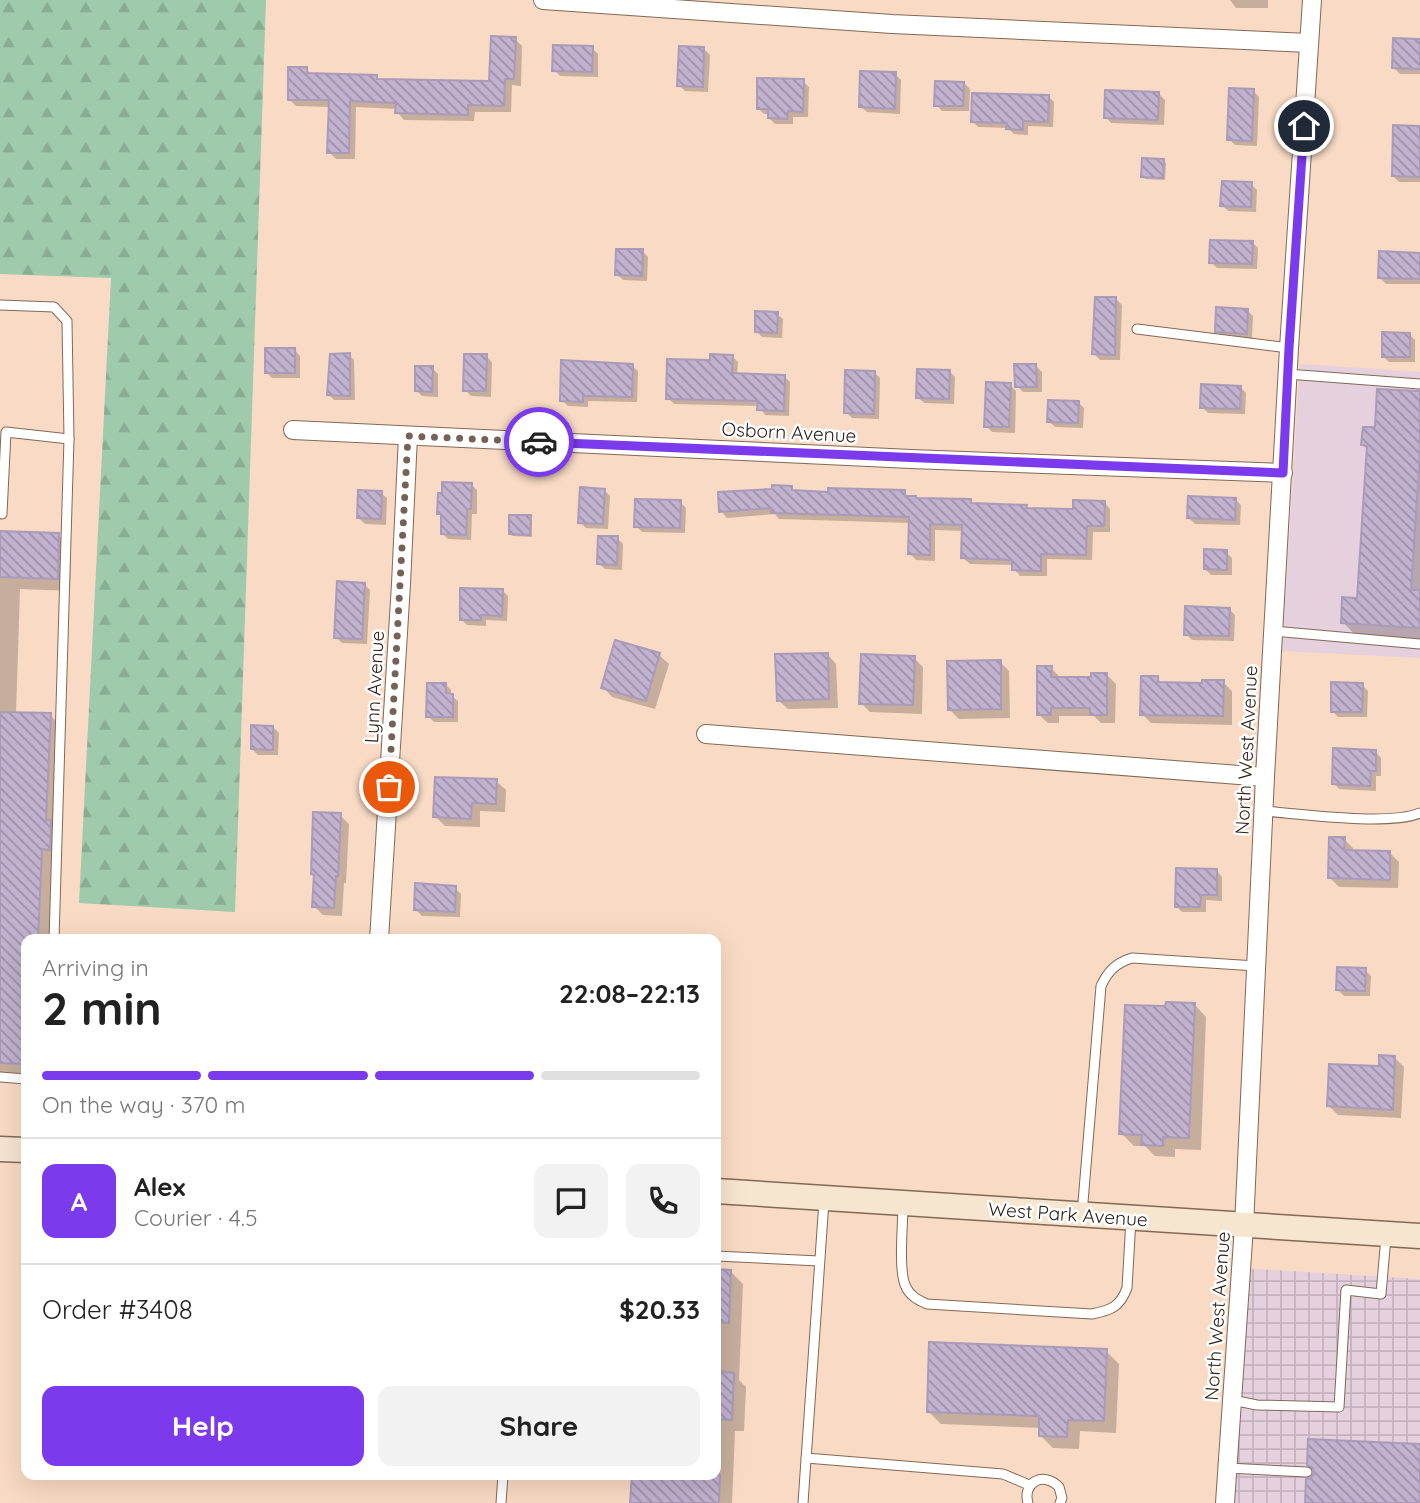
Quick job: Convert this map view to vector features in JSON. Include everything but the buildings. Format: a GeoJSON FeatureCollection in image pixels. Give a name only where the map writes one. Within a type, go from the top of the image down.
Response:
{"type":"FeatureCollection","features":[{"type":"Feature","properties":{"kind":"main road"},"geometry":{"type":"LineString","coordinates":[[0,1149],[21,1150]]}},
{"type":"Feature","properties":{"kind":"main road","name":"West Park Avenue"},"geometry":{"type":"LineString","coordinates":[[721,1191],[1420,1236]]}},
{"type":"Feature","properties":{"kind":"street"},"geometry":{"type":"LineString","coordinates":[[543,0],[892,24],[1309,43]]}},
{"type":"Feature","properties":{"kind":"street","name":"North West Avenue"},"geometry":{"type":"LineString","coordinates":[[1225,1503],[1244,1226],[1287,374],[1312,0]]}},
{"type":"Feature","properties":{"kind":"street","name":"Osborn Avenue"},"geometry":{"type":"LineString","coordinates":[[293,430],[1283,473]]}},
{"type":"Feature","properties":{"kind":"street","name":"Lynn Avenue"},"geometry":{"type":"LineString","coordinates":[[379,934],[408,436]]}},
{"type":"Feature","properties":{"kind":"street"},"geometry":{"type":"LineString","coordinates":[[706,734],[1265,777]]}},
{"type":"Feature","properties":{"kind":"lane"},"geometry":{"type":"LineString","coordinates":[[0,305],[54,307],[67,321],[69,439],[54,934]]}},
{"type":"Feature","properties":{"kind":"lane"},"geometry":{"type":"LineString","coordinates":[[1137,329],[1289,348]]}},
{"type":"Feature","properties":{"kind":"lane"},"geometry":{"type":"LineString","coordinates":[[1287,374],[1420,384]]}},
{"type":"Feature","properties":{"kind":"lane"},"geometry":{"type":"LineString","coordinates":[[0,513],[2,514],[6,432],[69,439]]}},
{"type":"Feature","properties":{"kind":"lane"},"geometry":{"type":"LineString","coordinates":[[1273,631],[1420,644]]}},
{"type":"Feature","properties":{"kind":"lane"},"geometry":{"type":"LineString","coordinates":[[1263,811],[1381,819],[1410,817],[1420,813]]}},
{"type":"Feature","properties":{"kind":"lane"},"geometry":{"type":"LineString","coordinates":[[1082,1214],[1101,986],[1106,974],[1114,966],[1132,958],[1256,966]]}},
{"type":"Feature","properties":{"kind":"lane"},"geometry":{"type":"LineString","coordinates":[[0,1077],[21,1079]]}},
{"type":"Feature","properties":{"kind":"lane"},"geometry":{"type":"LineString","coordinates":[[803,1503],[824,1198]]}},
{"type":"Feature","properties":{"kind":"lane"},"geometry":{"type":"LineString","coordinates":[[903,1203],[902,1277],[906,1289],[927,1304],[941,1305],[1093,1314],[1116,1307],[1127,1288],[1132,1218]]}},
{"type":"Feature","properties":{"kind":"lane"},"geometry":{"type":"LineString","coordinates":[[1232,1401],[1257,1405],[1339,1407],[1346,1290],[1381,1294],[1386,1234]]}},
{"type":"Feature","properties":{"kind":"lane"},"geometry":{"type":"LineString","coordinates":[[721,1256],[819,1261]]}},
{"type":"Feature","properties":{"kind":"lane"},"geometry":{"type":"LineString","coordinates":[[806,1458],[1003,1474],[1029,1485]]}},
{"type":"Feature","properties":{"kind":"lane"},"geometry":{"type":"LineString","coordinates":[[1227,1468],[1307,1472]]}},
{"type":"Feature","properties":{"kind":"lane"},"geometry":{"type":"LineString","coordinates":[[1028,1503],[1026,1497],[1029,1485],[1039,1479],[1051,1479],[1059,1487],[1062,1498],[1060,1503]]}},
{"type":"Feature","properties":{"kind":"lane"},"geometry":{"type":"LineString","coordinates":[[501,1503],[503,1480]]}},
{"type":"Feature","properties":{"kind":"shaded area"},"geometry":{"type":"Polygon","coordinates":[[[1300,364],[1420,372],[1420,658],[1282,651],[1300,364]]]}},
{"type":"Feature","properties":{"kind":"shaded area"},"geometry":{"type":"Polygon","coordinates":[[[1241,1268],[1420,1279],[1420,1503],[1226,1503],[1241,1268]]]}},
{"type":"Feature","properties":{"kind":"green space"},"geometry":{"type":"Polygon","coordinates":[[[0,0],[266,0],[235,912],[79,903],[111,278],[0,274],[0,0]]]}},
{"type":"Feature","properties":{"kind":"way so far"},"geometry":{"type":"LineString","coordinates":[[389,787],[408,436],[539,442]]}},
{"type":"Feature","properties":{"kind":"route"},"geometry":{"type":"LineString","coordinates":[[539,442],[1283,473],[1304,126]]}}]}
